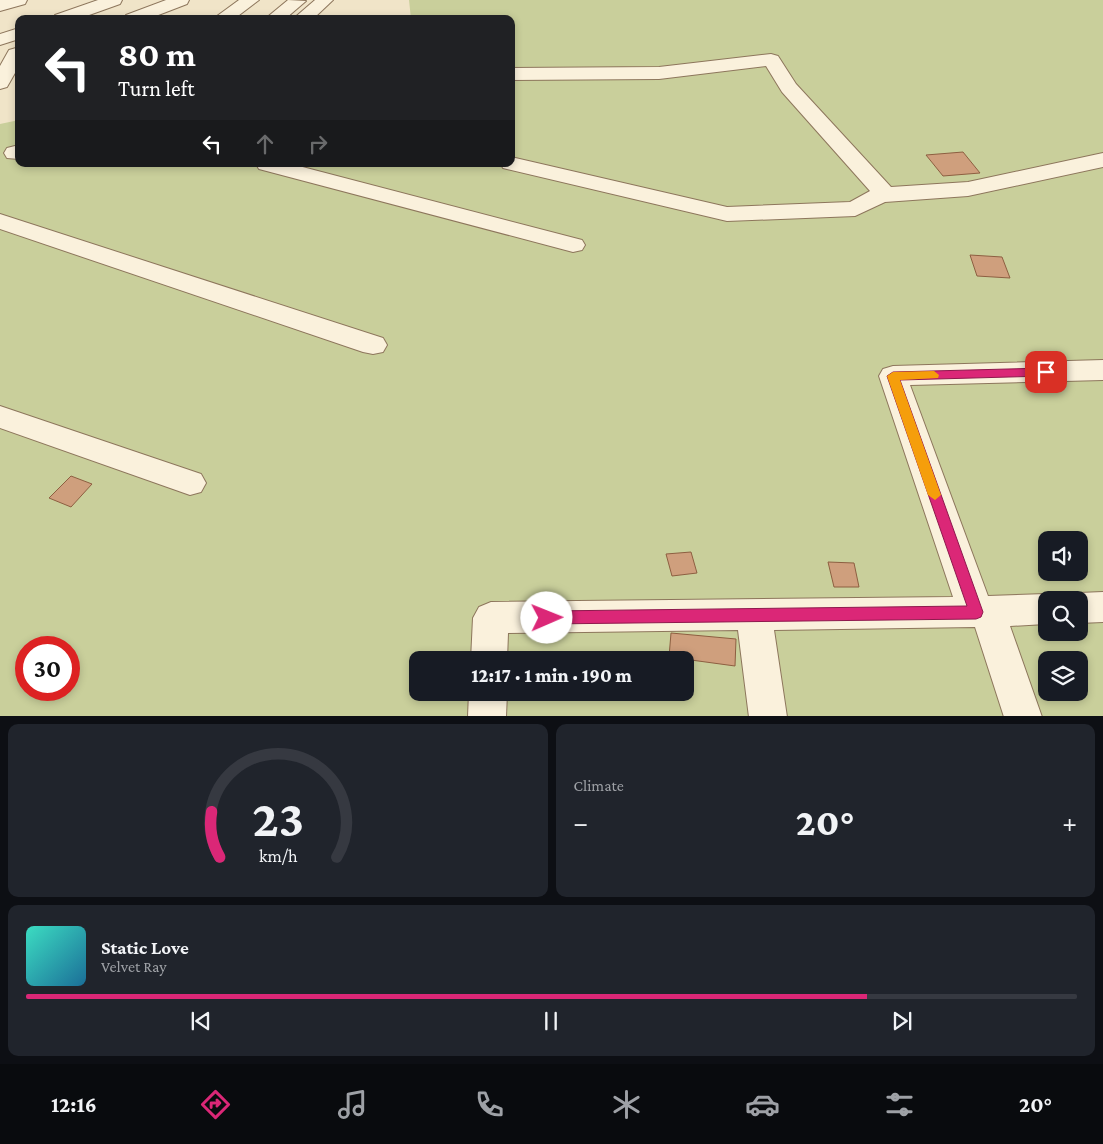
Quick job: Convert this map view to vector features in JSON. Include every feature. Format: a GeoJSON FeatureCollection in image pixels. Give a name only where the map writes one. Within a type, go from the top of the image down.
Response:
{"type":"FeatureCollection","features":[{"type":"Feature","properties":{"kind":"street"},"geometry":{"type":"LineString","coordinates":[[0,6],[19,0]]}},
{"type":"Feature","properties":{"kind":"street"},"geometry":{"type":"LineString","coordinates":[[72,15],[114,0]]}},
{"type":"Feature","properties":{"kind":"street"},"geometry":{"type":"LineString","coordinates":[[142,15],[181,0]]}},
{"type":"Feature","properties":{"kind":"street"},"geometry":{"type":"LineString","coordinates":[[228,15],[251,0]]}},
{"type":"Feature","properties":{"kind":"street"},"geometry":{"type":"LineString","coordinates":[[307,15],[325,0]]}},
{"type":"Feature","properties":{"kind":"street"},"geometry":{"type":"LineString","coordinates":[[279,15],[297,1]]}},
{"type":"Feature","properties":{"kind":"street"},"geometry":{"type":"LineString","coordinates":[[0,40],[15,35]]}},
{"type":"Feature","properties":{"kind":"street"},"geometry":{"type":"LineString","coordinates":[[0,83],[12,54]]}},
{"type":"Feature","properties":{"kind":"street"},"geometry":{"type":"LineString","coordinates":[[515,74],[659,73],[771,60],[789,88],[886,195]]}},
{"type":"Feature","properties":{"kind":"street"},"geometry":{"type":"LineString","coordinates":[[515,164],[727,214],[855,210],[880,195],[968,190],[1103,160]]}},
{"type":"Feature","properties":{"kind":"street"},"geometry":{"type":"LineString","coordinates":[[278,167],[572,246]]}},
{"type":"Feature","properties":{"kind":"street"},"geometry":{"type":"LineString","coordinates":[[0,221],[373,345]]}},
{"type":"Feature","properties":{"kind":"street"},"geometry":{"type":"LineString","coordinates":[[1023,716],[893,376],[1103,370]]}},
{"type":"Feature","properties":{"kind":"street"},"geometry":{"type":"LineString","coordinates":[[0,417],[190,483]]}},
{"type":"Feature","properties":{"kind":"street"},"geometry":{"type":"LineString","coordinates":[[1088,608],[1103,607]]}},
{"type":"Feature","properties":{"kind":"street"},"geometry":{"type":"LineString","coordinates":[[489,651],[491,618],[982,612],[1038,609]]}},
{"type":"Feature","properties":{"kind":"street"},"geometry":{"type":"LineString","coordinates":[[754,615],[768,716]]}},
{"type":"Feature","properties":{"kind":"street"},"geometry":{"type":"LineString","coordinates":[[487,716],[488,701]]}},
{"type":"Feature","properties":{"kind":"green space"},"geometry":{"type":"Polygon","coordinates":[[[409,0],[1103,0],[1103,716],[0,716],[0,124],[15,121],[15,167],[515,167],[515,15],[411,15],[409,0]]]}},
{"type":"Feature","properties":{"kind":"building"},"geometry":{"type":"Polygon","coordinates":[[[963,152],[980,173],[943,176],[926,155],[963,152]]]}},
{"type":"Feature","properties":{"kind":"building"},"geometry":{"type":"Polygon","coordinates":[[[970,255],[1002,257],[1010,278],[977,276],[970,255]]]}},
{"type":"Feature","properties":{"kind":"building"},"geometry":{"type":"Polygon","coordinates":[[[71,476],[92,484],[71,507],[49,498],[71,476]]]}},
{"type":"Feature","properties":{"kind":"building"},"geometry":{"type":"Polygon","coordinates":[[[691,552],[697,573],[672,576],[666,554],[691,552]]]}},
{"type":"Feature","properties":{"kind":"building"},"geometry":{"type":"Polygon","coordinates":[[[828,562],[854,563],[859,587],[834,587],[828,562]]]}},
{"type":"Feature","properties":{"kind":"building"},"geometry":{"type":"Polygon","coordinates":[[[671,633],[736,639],[735,666],[694,660],[694,651],[670,651],[671,633]]]}},
{"type":"Feature","properties":{"kind":"slow traffic"},"geometry":{"type":"LineString","coordinates":[[934,375],[893,376],[935,495]]}},
{"type":"Feature","properties":{"kind":"route"},"geometry":{"type":"LineString","coordinates":[[547,618],[976,612],[893,376],[1046,372]]}}]}
